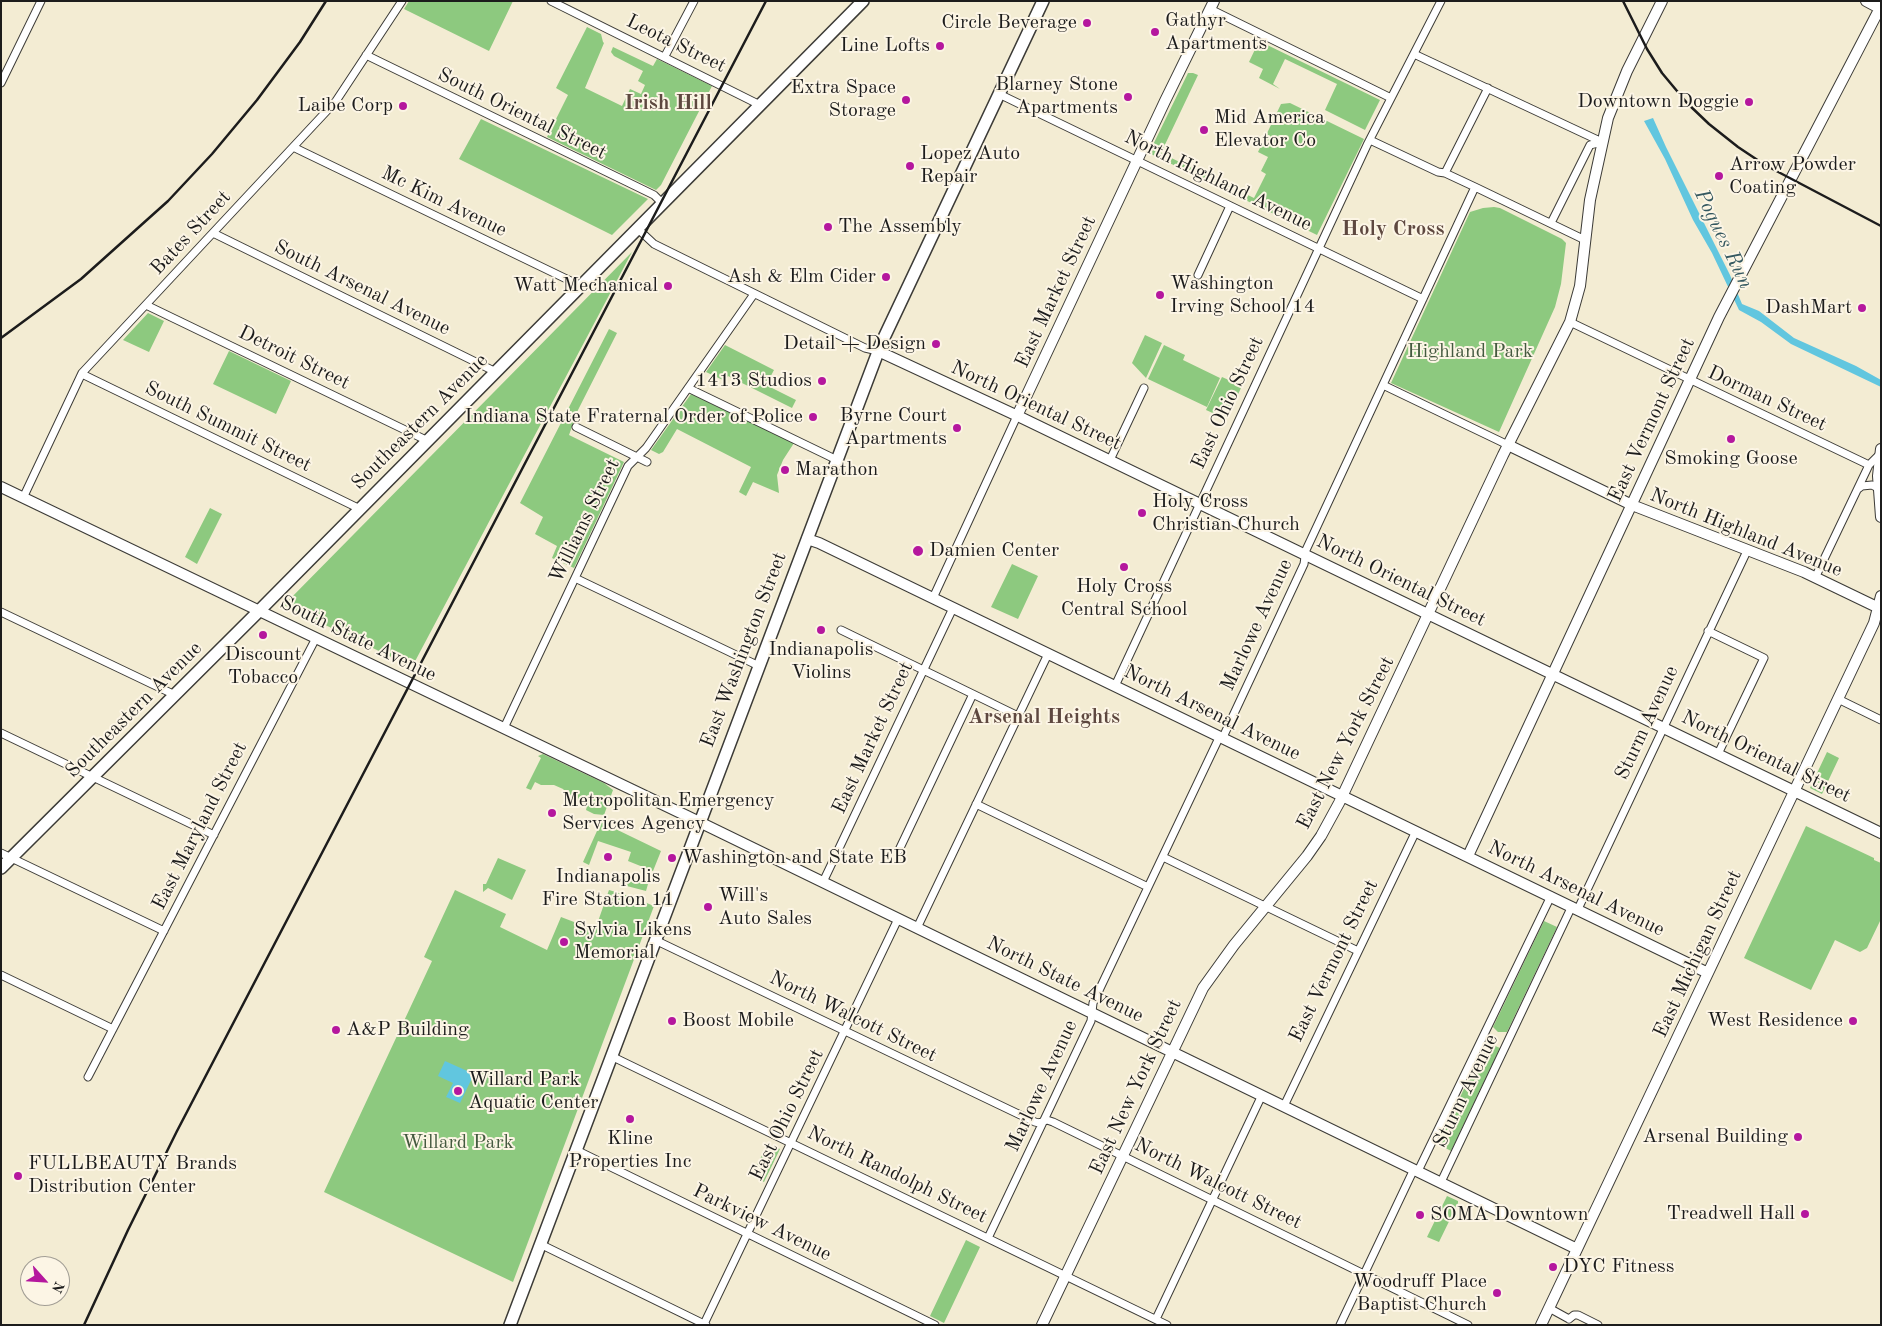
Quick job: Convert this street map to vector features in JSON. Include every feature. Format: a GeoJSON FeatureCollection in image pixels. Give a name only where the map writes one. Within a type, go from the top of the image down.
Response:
{"type":"FeatureCollection","features":[{"type":"Feature","properties":{"kind":"main road","name":"Southeastern Avenue"},"geometry":{"type":"LineString","coordinates":[[1,868],[6,855],[93,777],[260,611],[863,1]]}},
{"type":"Feature","properties":{"kind":"main road","name":"East Washington Street"},"geometry":{"type":"LineString","coordinates":[[510,1325],[878,351],[1043,1]]}},
{"type":"Feature","properties":{"kind":"street"},"geometry":{"type":"LineString","coordinates":[[1,83],[41,1]]}},
{"type":"Feature","properties":{"kind":"street","name":"Bates Street"},"geometry":{"type":"LineString","coordinates":[[23,498],[82,374],[336,101],[402,1]]}},
{"type":"Feature","properties":{"kind":"street","name":"Leota Street"},"geometry":{"type":"LineString","coordinates":[[551,1],[665,56],[760,105]]}},
{"type":"Feature","properties":{"kind":"street"},"geometry":{"type":"LineString","coordinates":[[665,56],[694,1]]}},
{"type":"Feature","properties":{"kind":"street","name":"East Ohio Street"},"geometry":{"type":"LineString","coordinates":[[1114,686],[1370,140],[1441,1]]}},
{"type":"Feature","properties":{"kind":"street","name":"East New York Street"},"geometry":{"type":"LineString","coordinates":[[1042,1325],[1197,999],[1210,977],[1314,847],[1343,796],[1508,445],[1570,322],[1580,286],[1590,200],[1602,142],[1614,101],[1662,1]]}},
{"type":"Feature","properties":{"kind":"street"},"geometry":{"type":"LineString","coordinates":[[1866,1],[1880,8]]}},
{"type":"Feature","properties":{"kind":"street"},"geometry":{"type":"LineString","coordinates":[[1212,5],[1391,98]]}},
{"type":"Feature","properties":{"kind":"street","name":"East Market Street"},"geometry":{"type":"LineString","coordinates":[[933,598],[1212,5]]}},
{"type":"Feature","properties":{"kind":"street","name":"East Vermont Street"},"geometry":{"type":"LineString","coordinates":[[1468,856],[1689,379],[1736,283],[1880,8]]}},
{"type":"Feature","properties":{"kind":"street"},"geometry":{"type":"LineString","coordinates":[[1414,54],[1602,142]]}},
{"type":"Feature","properties":{"kind":"street","name":"South Oriental Street"},"geometry":{"type":"LineString","coordinates":[[366,55],[654,195],[663,204]]}},
{"type":"Feature","properties":{"kind":"street"},"geometry":{"type":"LineString","coordinates":[[1445,173],[1488,88]]}},
{"type":"Feature","properties":{"kind":"street","name":"North Highland Avenue"},"geometry":{"type":"LineString","coordinates":[[999,94],[1423,299]]}},
{"type":"Feature","properties":{"kind":"street"},"geometry":{"type":"LineString","coordinates":[[1370,140],[1438,172],[1445,173],[1585,240]]}},
{"type":"Feature","properties":{"kind":"street"},"geometry":{"type":"LineString","coordinates":[[1550,223],[1590,145],[1602,142]]}},
{"type":"Feature","properties":{"kind":"street","name":"Mc Kim Avenue"},"geometry":{"type":"LineString","coordinates":[[293,147],[581,286]]}},
{"type":"Feature","properties":{"kind":"street","name":"Marlowe Avenue"},"geometry":{"type":"LineString","coordinates":[[988,1238],[1091,1021],[1093,1003],[1304,564],[1305,555],[1475,187]]}},
{"type":"Feature","properties":{"kind":"street"},"geometry":{"type":"LineString","coordinates":[[1198,274],[1230,206]]}},
{"type":"Feature","properties":{"kind":"street"},"geometry":{"type":"LineString","coordinates":[[638,229],[654,244],[865,348],[878,351]]}},
{"type":"Feature","properties":{"kind":"street","name":"South Arsenal Avenue"},"geometry":{"type":"LineString","coordinates":[[213,233],[496,372]]}},
{"type":"Feature","properties":{"kind":"street","name":"Williams Street"},"geometry":{"type":"LineString","coordinates":[[504,728],[628,466],[646,448],[754,294]]}},
{"type":"Feature","properties":{"kind":"street","name":"Detroit Street"},"geometry":{"type":"LineString","coordinates":[[146,305],[428,441]]}},
{"type":"Feature","properties":{"kind":"street","name":"Dorman Street"},"geometry":{"type":"LineString","coordinates":[[1570,322],[1876,466]]}},
{"type":"Feature","properties":{"kind":"street","name":"North Oriental Street"},"geometry":{"type":"LineString","coordinates":[[878,351],[1110,460],[1881,832]]}},
{"type":"Feature","properties":{"kind":"street","name":"South Summit Street"},"geometry":{"type":"LineString","coordinates":[[82,374],[360,509]]}},
{"type":"Feature","properties":{"kind":"street","name":"North Highland Avenue"},"geometry":{"type":"LineString","coordinates":[[1383,385],[1632,505],[1816,578],[1880,608]]}},
{"type":"Feature","properties":{"kind":"street"},"geometry":{"type":"LineString","coordinates":[[688,388],[837,460]]}},
{"type":"Feature","properties":{"kind":"street"},"geometry":{"type":"LineString","coordinates":[[1110,460],[1144,388]]}},
{"type":"Feature","properties":{"kind":"street"},"geometry":{"type":"LineString","coordinates":[[576,428],[647,462]]}},
{"type":"Feature","properties":{"kind":"street"},"geometry":{"type":"LineString","coordinates":[[1880,452],[1876,466],[1881,517]]}},
{"type":"Feature","properties":{"kind":"street"},"geometry":{"type":"LineString","coordinates":[[1816,578],[1858,489],[1876,466]]}},
{"type":"Feature","properties":{"kind":"street"},"geometry":{"type":"LineString","coordinates":[[1858,489],[1862,486],[1872,485],[1878,488]]}},
{"type":"Feature","properties":{"kind":"street","name":"South State Avenue"},"geometry":{"type":"LineString","coordinates":[[1,487],[699,822]]}},
{"type":"Feature","properties":{"kind":"street","name":"North Arsenal Avenue"},"geometry":{"type":"LineString","coordinates":[[807,539],[819,543],[1708,972]]}},
{"type":"Feature","properties":{"kind":"street","name":"Sturm Avenue"},"geometry":{"type":"LineString","coordinates":[[1441,1182],[1747,551]]}},
{"type":"Feature","properties":{"kind":"street"},"geometry":{"type":"LineString","coordinates":[[575,578],[759,666]]}},
{"type":"Feature","properties":{"kind":"street","name":"East Michigan Street"},"geometry":{"type":"LineString","coordinates":[[1541,1325],[1874,623],[1880,608],[1881,596]]}},
{"type":"Feature","properties":{"kind":"street","name":"East Market Street"},"geometry":{"type":"LineString","coordinates":[[823,882],[953,608]]}},
{"type":"Feature","properties":{"kind":"street"},"geometry":{"type":"LineString","coordinates":[[1,612],[175,695]]}},
{"type":"Feature","properties":{"kind":"street"},"geometry":{"type":"LineString","coordinates":[[841,630],[1018,716]]}},
{"type":"Feature","properties":{"kind":"street"},"geometry":{"type":"LineString","coordinates":[[1708,631],[1764,658],[1718,754]]}},
{"type":"Feature","properties":{"kind":"street","name":"East Maryland Street"},"geometry":{"type":"LineString","coordinates":[[88,1077],[316,638]]}},
{"type":"Feature","properties":{"kind":"street"},"geometry":{"type":"LineString","coordinates":[[917,928],[1048,654]]}},
{"type":"Feature","properties":{"kind":"street"},"geometry":{"type":"LineString","coordinates":[[899,850],[973,694]]}},
{"type":"Feature","properties":{"kind":"street"},"geometry":{"type":"LineString","coordinates":[[1838,699],[1881,720]]}},
{"type":"Feature","properties":{"kind":"street"},"geometry":{"type":"LineString","coordinates":[[1,733],[214,835]]}},
{"type":"Feature","properties":{"kind":"street"},"geometry":{"type":"LineString","coordinates":[[976,804],[1148,888]]}},
{"type":"Feature","properties":{"kind":"street","name":"North State Avenue"},"geometry":{"type":"LineString","coordinates":[[699,822],[1577,1248]]}},
{"type":"Feature","properties":{"kind":"street","name":"East Vermont Street"},"geometry":{"type":"LineString","coordinates":[[1284,1106],[1416,831]]}},
{"type":"Feature","properties":{"kind":"street"},"geometry":{"type":"LineString","coordinates":[[6,855],[164,931]]}},
{"type":"Feature","properties":{"kind":"street"},"geometry":{"type":"LineString","coordinates":[[1163,857],[1358,951]]}},
{"type":"Feature","properties":{"kind":"street","name":"Sturm Avenue"},"geometry":{"type":"LineString","coordinates":[[1340,1325],[1551,896]]}},
{"type":"Feature","properties":{"kind":"street","name":"East Ohio Street"},"geometry":{"type":"LineString","coordinates":[[705,1324],[898,919]]}},
{"type":"Feature","properties":{"kind":"street","name":"North Walcott Street"},"geometry":{"type":"LineString","coordinates":[[655,940],[1035,1122],[1039,1123],[1048,1120],[1053,1122],[1468,1325]]}},
{"type":"Feature","properties":{"kind":"street"},"geometry":{"type":"LineString","coordinates":[[1,975],[114,1029]]}},
{"type":"Feature","properties":{"kind":"street","name":"North Randolph Street"},"geometry":{"type":"LineString","coordinates":[[611,1056],[1167,1325]]}},
{"type":"Feature","properties":{"kind":"street"},"geometry":{"type":"LineString","coordinates":[[1156,1319],[1262,1095]]}},
{"type":"Feature","properties":{"kind":"street","name":"Parkview Avenue"},"geometry":{"type":"LineString","coordinates":[[576,1150],[935,1325]]}},
{"type":"Feature","properties":{"kind":"street"},"geometry":{"type":"LineString","coordinates":[[540,1244],[705,1324]]}},
{"type":"Feature","properties":{"kind":"street"},"geometry":{"type":"LineString","coordinates":[[1549,1308],[1569,1322],[1574,1315],[1578,1315],[1598,1325]]}},
{"type":"Feature","properties":{"kind":"green space"},"geometry":{"type":"Polygon","coordinates":[[[409,1],[513,1],[489,51],[404,9],[409,1]]]}},
{"type":"Feature","properties":{"kind":"green space"},"geometry":{"type":"Polygon","coordinates":[[[587,27],[601,34],[604,43],[585,88],[622,106],[630,89],[641,94],[645,85],[638,81],[643,71],[614,56],[611,52],[613,47],[653,66],[657,59],[712,86],[661,185],[656,190],[547,137],[568,95],[556,88],[587,27]]]}},
{"type":"Feature","properties":{"kind":"green space"},"geometry":{"type":"Polygon","coordinates":[[[1259,41],[1380,100],[1365,130],[1325,110],[1337,84],[1285,59],[1273,84],[1280,89],[1259,78],[1263,69],[1249,62],[1259,41]]]}},
{"type":"Feature","properties":{"kind":"green space"},"geometry":{"type":"Polygon","coordinates":[[[1188,73],[1198,75],[1161,153],[1254,198],[1266,174],[1261,171],[1268,157],[1258,152],[1281,104],[1290,103],[1364,139],[1317,235],[1149,153],[1188,73]]]}},
{"type":"Feature","properties":{"kind":"green space"},"geometry":{"type":"Polygon","coordinates":[[[481,119],[648,199],[612,235],[459,159],[481,119]]]}},
{"type":"Feature","properties":{"kind":"green space","name":"Highland Park"},"geometry":{"type":"Polygon","coordinates":[[[1494,207],[1500,208],[1562,239],[1566,243],[1561,284],[1555,307],[1499,432],[1391,383],[1470,212],[1494,207]]]}},
{"type":"Feature","properties":{"kind":"green space"},"geometry":{"type":"Polygon","coordinates":[[[632,252],[412,667],[284,605],[632,252]]]}},
{"type":"Feature","properties":{"kind":"green space"},"geometry":{"type":"Polygon","coordinates":[[[148,313],[164,321],[149,352],[123,340],[148,313]]]}},
{"type":"Feature","properties":{"kind":"green space"},"geometry":{"type":"Polygon","coordinates":[[[609,329],[617,333],[578,410],[569,435],[624,462],[574,568],[552,558],[557,546],[535,534],[543,517],[520,503],[609,329]]]}},
{"type":"Feature","properties":{"kind":"green space"},"geometry":{"type":"Polygon","coordinates":[[[1145,335],[1162,343],[1146,378],[1132,363],[1145,335]]]}},
{"type":"Feature","properties":{"kind":"green space"},"geometry":{"type":"Polygon","coordinates":[[[725,345],[774,370],[766,385],[796,400],[792,408],[728,376],[725,381],[706,372],[725,345]]]}},
{"type":"Feature","properties":{"kind":"green space"},"geometry":{"type":"Polygon","coordinates":[[[1164,345],[1185,355],[1183,360],[1220,378],[1207,407],[1148,379],[1164,345]]]}},
{"type":"Feature","properties":{"kind":"green space"},"geometry":{"type":"Polygon","coordinates":[[[229,351],[291,381],[276,414],[213,384],[229,351]]]}},
{"type":"Feature","properties":{"kind":"green space"},"geometry":{"type":"Polygon","coordinates":[[[1222,377],[1242,386],[1226,419],[1206,410],[1222,377]]]}},
{"type":"Feature","properties":{"kind":"green space"},"geometry":{"type":"Polygon","coordinates":[[[691,394],[794,443],[783,460],[777,475],[779,493],[753,482],[746,496],[739,492],[751,467],[677,429],[663,452],[659,454],[651,450],[691,394]]]}},
{"type":"Feature","properties":{"kind":"green space"},"geometry":{"type":"Polygon","coordinates":[[[210,508],[222,514],[197,564],[185,557],[210,508]]]}},
{"type":"Feature","properties":{"kind":"green space"},"geometry":{"type":"Polygon","coordinates":[[[1012,564],[1038,576],[1018,619],[991,607],[1012,564]]]}},
{"type":"Feature","properties":{"kind":"green space"},"geometry":{"type":"Polygon","coordinates":[[[1827,752],[1839,758],[1822,794],[1810,788],[1827,752]]]}},
{"type":"Feature","properties":{"kind":"green space"},"geometry":{"type":"Polygon","coordinates":[[[543,754],[604,783],[613,790],[604,815],[594,814],[586,810],[587,806],[572,799],[563,789],[554,785],[541,785],[535,782],[531,790],[526,788],[541,758],[538,756],[543,754]]]}},
{"type":"Feature","properties":{"kind":"green space"},"geometry":{"type":"Polygon","coordinates":[[[601,822],[661,851],[653,871],[628,861],[631,852],[598,841],[589,865],[583,862],[601,822]]]}},
{"type":"Feature","properties":{"kind":"green space"},"geometry":{"type":"Polygon","coordinates":[[[1806,826],[1881,863],[1881,919],[1867,948],[1860,952],[1835,940],[1811,990],[1744,958],[1806,826]]]}},
{"type":"Feature","properties":{"kind":"green space"},"geometry":{"type":"Polygon","coordinates":[[[498,858],[526,870],[512,900],[488,888],[483,892],[483,884],[486,884],[498,858]]]}},
{"type":"Feature","properties":{"kind":"green space"},"geometry":{"type":"Polygon","coordinates":[[[626,876],[648,884],[646,891],[623,885],[623,878],[626,876]]]}},
{"type":"Feature","properties":{"kind":"green space","name":"Willard Park"},"geometry":{"type":"Polygon","coordinates":[[[455,890],[506,914],[500,927],[547,950],[561,917],[595,930],[609,890],[654,906],[513,1282],[324,1192],[432,961],[424,957],[455,890]]]}},
{"type":"Feature","properties":{"kind":"green space"},"geometry":{"type":"Polygon","coordinates":[[[1544,921],[1557,927],[1507,1032],[1498,1032],[1493,1027],[1544,921]]]}},
{"type":"Feature","properties":{"kind":"green space"},"geometry":{"type":"Polygon","coordinates":[[[1486,1042],[1500,1048],[1451,1151],[1438,1144],[1486,1042]]]}},
{"type":"Feature","properties":{"kind":"green space"},"geometry":{"type":"Polygon","coordinates":[[[768,1144],[780,1149],[764,1182],[751,1176],[768,1144]]]}},
{"type":"Feature","properties":{"kind":"green space"},"geometry":{"type":"Polygon","coordinates":[[[1447,1196],[1458,1201],[1458,1203],[1439,1242],[1427,1237],[1447,1196]]]}},
{"type":"Feature","properties":{"kind":"green space"},"geometry":{"type":"Polygon","coordinates":[[[966,1240],[980,1247],[944,1323],[930,1316],[966,1240]]]}},
{"type":"Feature","properties":{"kind":"water"},"geometry":{"type":"Polygon","coordinates":[[[1653,118],[1730,275],[1742,304],[1759,311],[1794,338],[1856,366],[1881,380],[1881,387],[1791,344],[1761,322],[1739,310],[1712,253],[1693,220],[1665,159],[1644,121],[1653,118]]]}},
{"type":"Feature","properties":{"kind":"water"},"geometry":{"type":"Polygon","coordinates":[[[445,1061],[474,1074],[460,1103],[446,1097],[453,1083],[438,1076],[445,1061]]]}},
{"type":"Feature","properties":{"kind":"railway"},"geometry":{"type":"LineString","coordinates":[[1,338],[81,279],[168,201],[212,154],[257,100],[300,42],[326,1]]}},
{"type":"Feature","properties":{"kind":"railway"},"geometry":{"type":"LineString","coordinates":[[84,1325],[177,1131],[766,1]]}},
{"type":"Feature","properties":{"kind":"railway"},"geometry":{"type":"LineString","coordinates":[[1623,1],[1647,49],[1662,73],[1687,103],[1709,124],[1765,165],[1881,226]]}},
{"type":"Feature","properties":{"kind":"place","name":"Circle Beverage"},"geometry":{"type":"Point","coordinates":[1087,23]}},
{"type":"Feature","properties":{"kind":"place","name":"Gathyr Apartments"},"geometry":{"type":"Point","coordinates":[1155,32]}},
{"type":"Feature","properties":{"kind":"place","name":"Line Lofts"},"geometry":{"type":"Point","coordinates":[940,46]}},
{"type":"Feature","properties":{"kind":"place","name":"Blarney Stone Apartments"},"geometry":{"type":"Point","coordinates":[1128,97]}},
{"type":"Feature","properties":{"kind":"place","name":"Extra Space Storage"},"geometry":{"type":"Point","coordinates":[906,100]}},
{"type":"Feature","properties":{"kind":"place","name":"Downtown Doggie"},"geometry":{"type":"Point","coordinates":[1749,102]}},
{"type":"Feature","properties":{"kind":"place","name":"Laibe Corp"},"geometry":{"type":"Point","coordinates":[403,106]}},
{"type":"Feature","properties":{"kind":"place","name":"Mid America Elevator Co"},"geometry":{"type":"Point","coordinates":[1204,130]}},
{"type":"Feature","properties":{"kind":"place","name":"Lopez Auto Repair"},"geometry":{"type":"Point","coordinates":[910,166]}},
{"type":"Feature","properties":{"kind":"place","name":"Arrow Powder Coating"},"geometry":{"type":"Point","coordinates":[1719,176]}},
{"type":"Feature","properties":{"kind":"place","name":"The Assembly"},"geometry":{"type":"Point","coordinates":[828,227]}},
{"type":"Feature","properties":{"kind":"place","name":"Ash & Elm Cider"},"geometry":{"type":"Point","coordinates":[886,277]}},
{"type":"Feature","properties":{"kind":"place","name":"Watt Mechanical"},"geometry":{"type":"Point","coordinates":[668,286]}},
{"type":"Feature","properties":{"kind":"place","name":"Washington Irving School 14"},"geometry":{"type":"Point","coordinates":[1160,295]}},
{"type":"Feature","properties":{"kind":"place","name":"DashMart"},"geometry":{"type":"Point","coordinates":[1862,308]}},
{"type":"Feature","properties":{"kind":"place","name":"Detail + Design"},"geometry":{"type":"Point","coordinates":[936,344]}},
{"type":"Feature","properties":{"kind":"place","name":"1413 Studios"},"geometry":{"type":"Point","coordinates":[822,381]}},
{"type":"Feature","properties":{"kind":"place","name":"Indiana State Fraternal Order of Police"},"geometry":{"type":"Point","coordinates":[813,417]}},
{"type":"Feature","properties":{"kind":"place","name":"Byrne Court Apartments"},"geometry":{"type":"Point","coordinates":[957,428]}},
{"type":"Feature","properties":{"kind":"place","name":"Smoking Goose"},"geometry":{"type":"Point","coordinates":[1731,439]}},
{"type":"Feature","properties":{"kind":"place","name":"Marathon"},"geometry":{"type":"Point","coordinates":[785,470]}},
{"type":"Feature","properties":{"kind":"place","name":"Holy Cross Christian Church"},"geometry":{"type":"Point","coordinates":[1142,513]}},
{"type":"Feature","properties":{"kind":"place","name":"Damien Center"},"geometry":{"type":"Point","coordinates":[918,551]}},
{"type":"Feature","properties":{"kind":"place","name":"Holy Cross Central School"},"geometry":{"type":"Point","coordinates":[1124,567]}},
{"type":"Feature","properties":{"kind":"place","name":"Indianapolis Violins"},"geometry":{"type":"Point","coordinates":[821,630]}},
{"type":"Feature","properties":{"kind":"place","name":"Discount Tobacco"},"geometry":{"type":"Point","coordinates":[263,635]}},
{"type":"Feature","properties":{"kind":"place","name":"Metropolitan Emergency Services Agency"},"geometry":{"type":"Point","coordinates":[552,813]}},
{"type":"Feature","properties":{"kind":"place","name":"Indianapolis Fire Station 11"},"geometry":{"type":"Point","coordinates":[608,857]}},
{"type":"Feature","properties":{"kind":"place","name":"Washington and State EB"},"geometry":{"type":"Point","coordinates":[672,858]}},
{"type":"Feature","properties":{"kind":"place","name":"Will's Auto Sales"},"geometry":{"type":"Point","coordinates":[708,907]}},
{"type":"Feature","properties":{"kind":"place","name":"Sylvia Likens Memorial"},"geometry":{"type":"Point","coordinates":[564,942]}},
{"type":"Feature","properties":{"kind":"place","name":"Boost Mobile"},"geometry":{"type":"Point","coordinates":[672,1021]}},
{"type":"Feature","properties":{"kind":"place","name":"West Residence"},"geometry":{"type":"Point","coordinates":[1853,1021]}},
{"type":"Feature","properties":{"kind":"place","name":"A&P Building"},"geometry":{"type":"Point","coordinates":[336,1030]}},
{"type":"Feature","properties":{"kind":"place","name":"Willard Park Aquatic Center"},"geometry":{"type":"Point","coordinates":[458,1091]}},
{"type":"Feature","properties":{"kind":"place","name":"Kline Properties Inc"},"geometry":{"type":"Point","coordinates":[630,1119]}},
{"type":"Feature","properties":{"kind":"place","name":"Arsenal Building"},"geometry":{"type":"Point","coordinates":[1798,1137]}},
{"type":"Feature","properties":{"kind":"place","name":"FULLBEAUTY Brands Distribution Center"},"geometry":{"type":"Point","coordinates":[18,1176]}},
{"type":"Feature","properties":{"kind":"place","name":"Treadwell Hall"},"geometry":{"type":"Point","coordinates":[1805,1214]}},
{"type":"Feature","properties":{"kind":"place","name":"SOMA Downtown"},"geometry":{"type":"Point","coordinates":[1420,1215]}},
{"type":"Feature","properties":{"kind":"place","name":"DYC Fitness"},"geometry":{"type":"Point","coordinates":[1553,1267]}},
{"type":"Feature","properties":{"kind":"place","name":"Woodruff Place Baptist Church"},"geometry":{"type":"Point","coordinates":[1497,1293]}},
{"type":"Feature","properties":{"kind":"district","name":"Irish Hill"},"geometry":{"type":"Point","coordinates":[668,103]}},
{"type":"Feature","properties":{"kind":"district","name":"Holy Cross"},"geometry":{"type":"Point","coordinates":[1393,229]}},
{"type":"Feature","properties":{"kind":"district","name":"Arsenal Heights"},"geometry":{"type":"Point","coordinates":[1044,717]}},
{"type":"Feature","properties":{"kind":"water label","name":"Pogues Run"},"geometry":{"type":"Point","coordinates":[1723,239]}}]}
